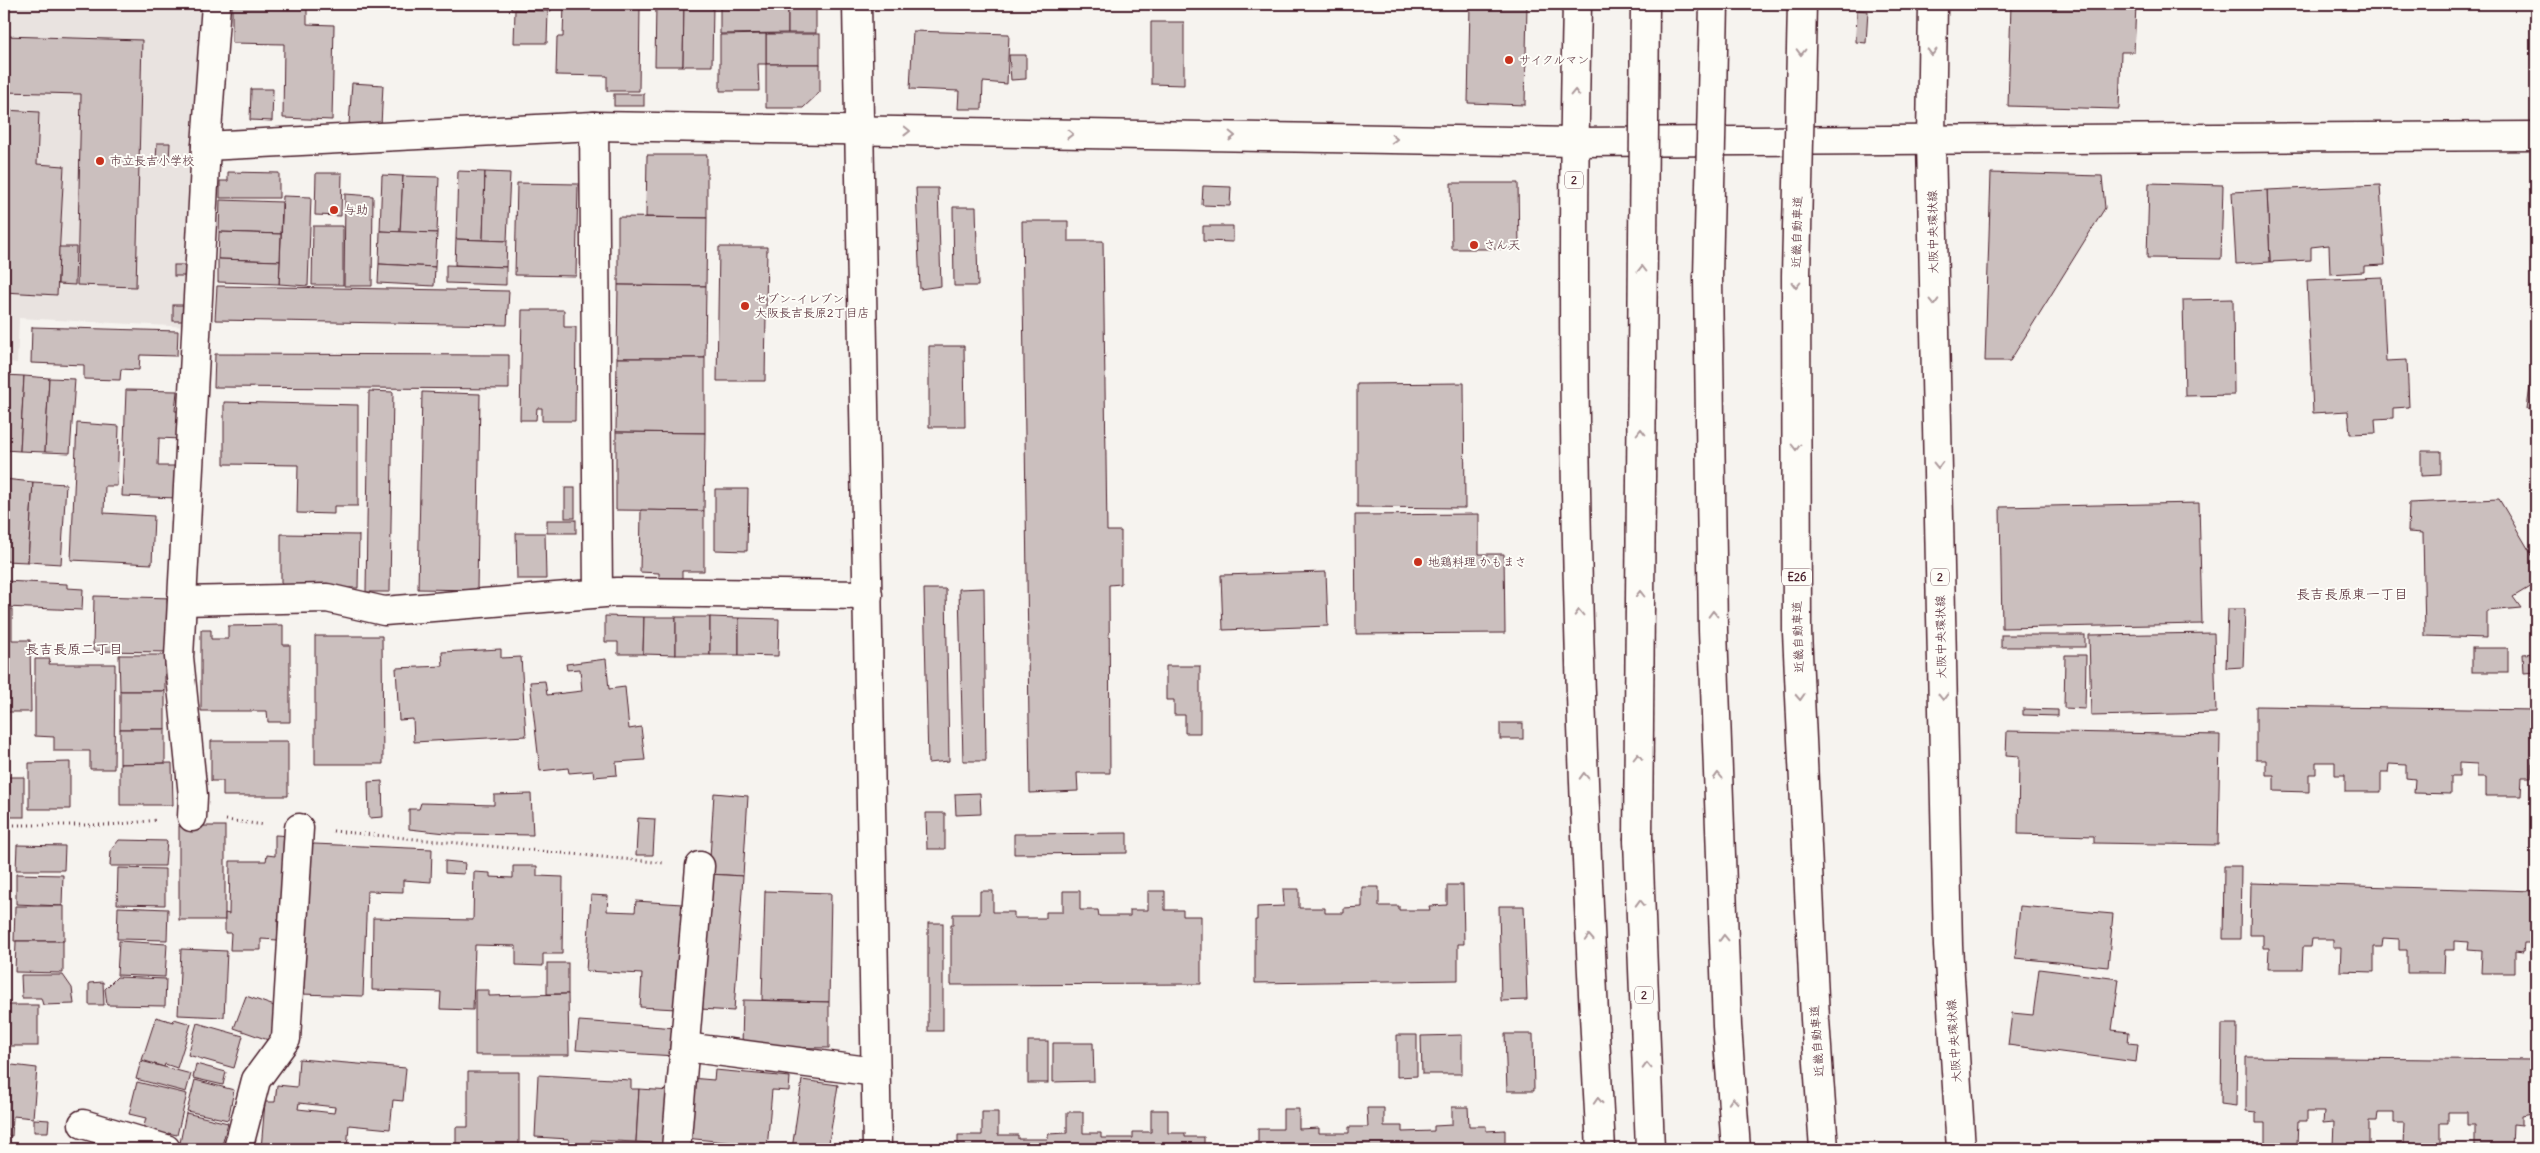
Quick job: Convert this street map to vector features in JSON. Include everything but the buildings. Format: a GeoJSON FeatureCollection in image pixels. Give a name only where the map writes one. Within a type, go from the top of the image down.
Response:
{"type":"FeatureCollection","features":[{"type":"Feature","properties":{"kind":"main road"},"geometry":{"type":"LineString","coordinates":[[192,817],[193,796],[179,657],[206,146],[216,4]]}},
{"type":"Feature","properties":{"kind":"main road"},"geometry":{"type":"LineString","coordinates":[[857,4],[877,1149]]}},
{"type":"Feature","properties":{"kind":"main road","name":"2"},"geometry":{"type":"LineString","coordinates":[[1577,4],[1574,142],[1578,572],[1586,887],[1600,1149]]}},
{"type":"Feature","properties":{"kind":"main road","name":"2"},"geometry":{"type":"LineString","coordinates":[[1645,4],[1638,840],[1650,1149]]}},
{"type":"Feature","properties":{"kind":"main road"},"geometry":{"type":"LineString","coordinates":[[1714,4],[1708,278],[1713,630],[1727,1026],[1736,1149]]}},
{"type":"Feature","properties":{"kind":"main road","name":"近畿自動車道"},"geometry":{"type":"LineString","coordinates":[[1802,4],[1796,276],[1797,632],[1815,1020],[1824,1149]]}},
{"type":"Feature","properties":{"kind":"main road","name":"大阪中央環状線"},"geometry":{"type":"LineString","coordinates":[[1933,4],[1931,140],[1948,946],[1961,1149]]}},
{"type":"Feature","properties":{"kind":"main road"},"geometry":{"type":"LineString","coordinates":[[206,146],[594,126],[1574,142],[2536,136]]}},
{"type":"Feature","properties":{"kind":"main road"},"geometry":{"type":"LineString","coordinates":[[594,126],[598,593]]}},
{"type":"Feature","properties":{"kind":"main road"},"geometry":{"type":"LineString","coordinates":[[182,601],[327,598],[384,611],[598,593],[868,595]]}},
{"type":"Feature","properties":{"kind":"main road"},"geometry":{"type":"LineString","coordinates":[[238,1149],[256,1080],[286,1039],[299,828]]}},
{"type":"Feature","properties":{"kind":"main road"},"geometry":{"type":"LineString","coordinates":[[676,1149],[700,866]]}},
{"type":"Feature","properties":{"kind":"main road"},"geometry":{"type":"LineString","coordinates":[[684,1047],[876,1072]]}},
{"type":"Feature","properties":{"kind":"main road"},"geometry":{"type":"LineString","coordinates":[[83,1124],[166,1149]]}},
{"type":"Feature","properties":{"kind":"path"},"geometry":{"type":"LineString","coordinates":[[4,825],[110,825],[192,817],[700,866]]}},
{"type":"Feature","properties":{"kind":"shaded area","name":"市立長吉小学校"},"geometry":{"type":"Polygon","coordinates":[[[4,4],[203,4],[189,327],[19,318],[17,363],[4,361],[4,4]]]}},
{"type":"Feature","properties":{"kind":"place","name":"サイクルマン"},"geometry":{"type":"Point","coordinates":[1509,60]}},
{"type":"Feature","properties":{"kind":"place","name":"市立長吉小学校"},"geometry":{"type":"Point","coordinates":[100,161]}},
{"type":"Feature","properties":{"kind":"place","name":"与助"},"geometry":{"type":"Point","coordinates":[334,210]}},
{"type":"Feature","properties":{"kind":"place","name":"さん天"},"geometry":{"type":"Point","coordinates":[1474,245]}},
{"type":"Feature","properties":{"kind":"place","name":"セブン-イレブン 大阪長吉長原2丁目店"},"geometry":{"type":"Point","coordinates":[745,306]}},
{"type":"Feature","properties":{"kind":"place","name":"地鶏料理 かもまさ"},"geometry":{"type":"Point","coordinates":[1418,562]}},
{"type":"Feature","properties":{"kind":"district","name":"長吉長原東一丁目"},"geometry":{"type":"Point","coordinates":[2352,594]}},
{"type":"Feature","properties":{"kind":"district","name":"長吉長原二丁目"},"geometry":{"type":"Point","coordinates":[74,649]}}]}
